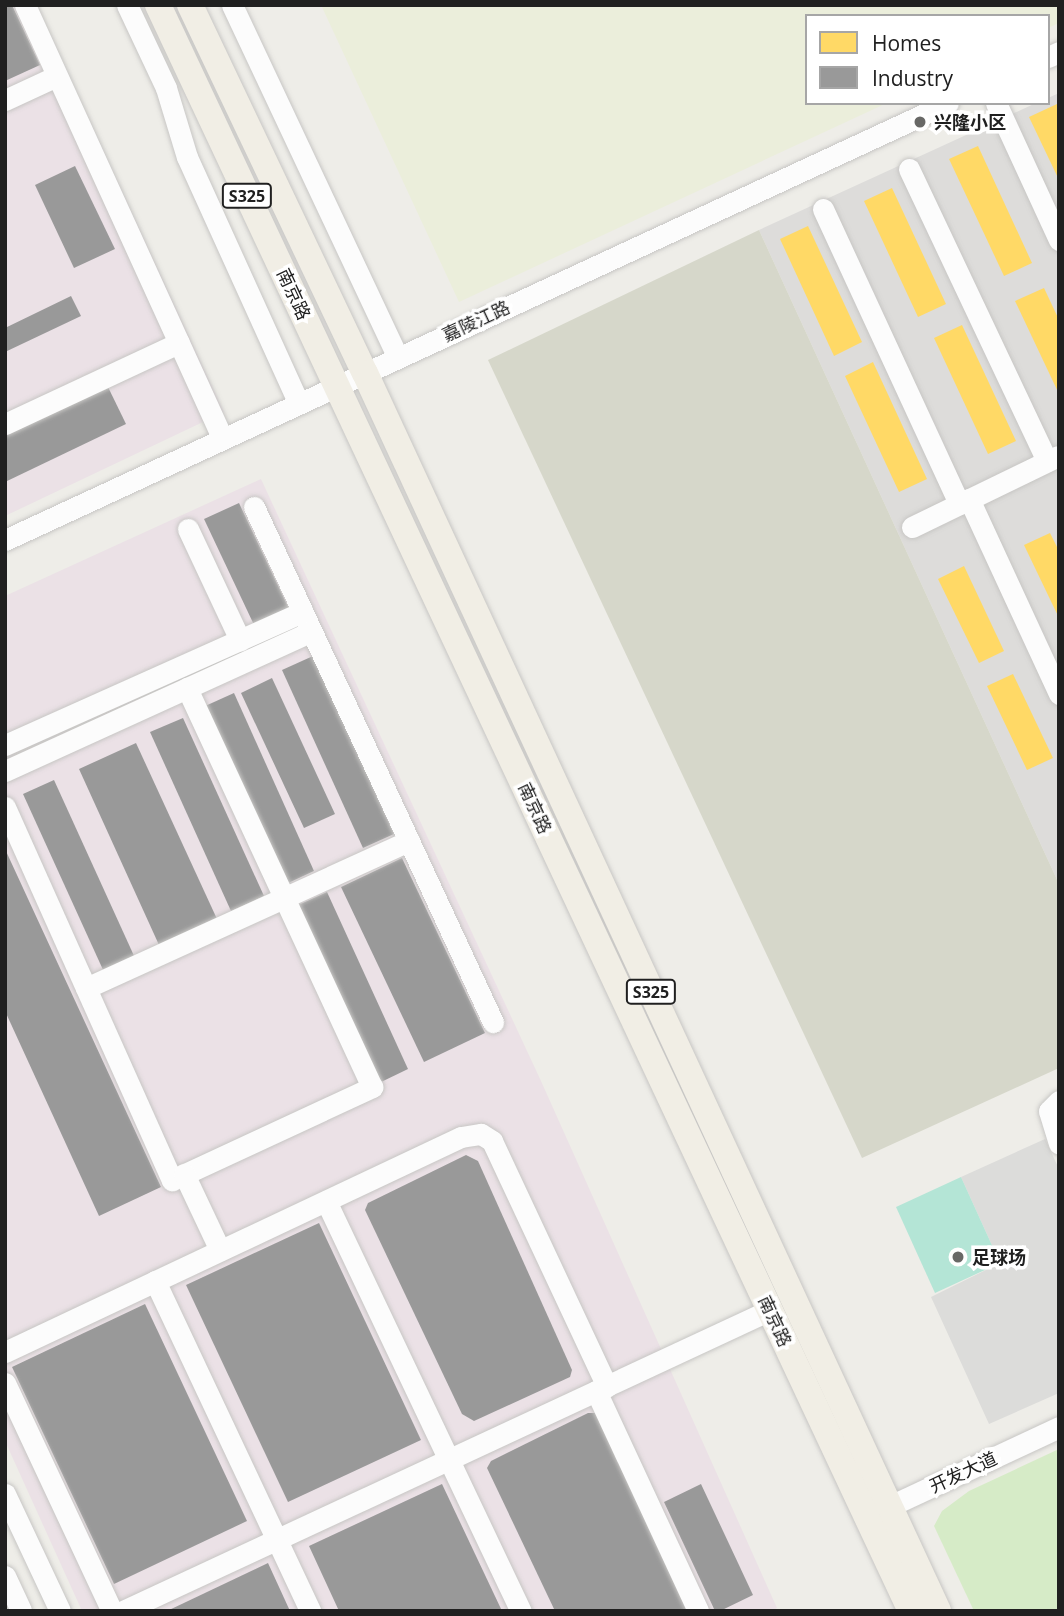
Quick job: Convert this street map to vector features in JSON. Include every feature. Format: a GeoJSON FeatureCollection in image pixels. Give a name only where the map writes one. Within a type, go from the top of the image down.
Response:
{"type":"FeatureCollection","features":[{"type":"Feature","properties":{"kind":"main road","name":"南京路"},"geometry":{"type":"LineString","coordinates":[[158,5],[770,1310],[877,1511],[938,1611]]}},
{"type":"Feature","properties":{"kind":"main road","name":"南京路"},"geometry":{"type":"LineString","coordinates":[[190,5],[365,373],[877,1511],[911,1611]]}},
{"type":"Feature","properties":{"kind":"street"},"geometry":{"type":"LineString","coordinates":[[25,5],[223,439]]}},
{"type":"Feature","properties":{"kind":"street"},"geometry":{"type":"LineString","coordinates":[[127,5],[166,88],[187,157],[299,404]]}},
{"type":"Feature","properties":{"kind":"street"},"geometry":{"type":"LineString","coordinates":[[232,5],[398,357]]}},
{"type":"Feature","properties":{"kind":"street"},"geometry":{"type":"LineString","coordinates":[[5,100],[57,76]]}},
{"type":"Feature","properties":{"kind":"street","name":"嘉陵江路"},"geometry":{"type":"LineString","coordinates":[[5,540],[944,105]]}},
{"type":"Feature","properties":{"kind":"street"},"geometry":{"type":"LineString","coordinates":[[997,105],[1059,240]]}},
{"type":"Feature","properties":{"kind":"street"},"geometry":{"type":"LineString","coordinates":[[909,169],[1053,458],[912,527]]}},
{"type":"Feature","properties":{"kind":"street"},"geometry":{"type":"LineString","coordinates":[[823,208],[1059,694]]}},
{"type":"Feature","properties":{"kind":"street"},"geometry":{"type":"LineString","coordinates":[[5,425],[179,344]]}},
{"type":"Feature","properties":{"kind":"street"},"geometry":{"type":"LineString","coordinates":[[254,507],[493,1022]]}},
{"type":"Feature","properties":{"kind":"street"},"geometry":{"type":"LineString","coordinates":[[188,530],[240,640]]}},
{"type":"Feature","properties":{"kind":"street"},"geometry":{"type":"LineString","coordinates":[[5,745],[240,640],[307,622]]}},
{"type":"Feature","properties":{"kind":"street"},"geometry":{"type":"LineString","coordinates":[[5,771],[187,688],[307,622]]}},
{"type":"Feature","properties":{"kind":"street"},"geometry":{"type":"LineString","coordinates":[[5,807],[172,1180],[372,1087],[187,688]]}},
{"type":"Feature","properties":{"kind":"street"},"geometry":{"type":"LineString","coordinates":[[86,988],[409,841]]}},
{"type":"Feature","properties":{"kind":"street"},"geometry":{"type":"LineString","coordinates":[[1059,1101],[1049,1111],[1059,1144]]}},
{"type":"Feature","properties":{"kind":"street"},"geometry":{"type":"LineString","coordinates":[[5,1352],[461,1137],[481,1134],[492,1141],[698,1611]]}},
{"type":"Feature","properties":{"kind":"street"},"geometry":{"type":"LineString","coordinates":[[184,1174],[220,1250]]}},
{"type":"Feature","properties":{"kind":"street"},"geometry":{"type":"LineString","coordinates":[[326,1200],[521,1611]]}},
{"type":"Feature","properties":{"kind":"street"},"geometry":{"type":"LineString","coordinates":[[155,1281],[310,1611]]}},
{"type":"Feature","properties":{"kind":"street"},"geometry":{"type":"LineString","coordinates":[[123,1611],[770,1310]]}},
{"type":"Feature","properties":{"kind":"street"},"geometry":{"type":"LineString","coordinates":[[5,1383],[113,1611]]}},
{"type":"Feature","properties":{"kind":"street","name":"开发大道"},"geometry":{"type":"LineString","coordinates":[[877,1511],[1059,1427]]}},
{"type":"Feature","properties":{"kind":"street"},"geometry":{"type":"LineString","coordinates":[[5,1494],[60,1611]]}},
{"type":"Feature","properties":{"kind":"street"},"geometry":{"type":"LineString","coordinates":[[5,1576],[22,1611]]}},
{"type":"Feature","properties":{"kind":"shaded area"},"geometry":{"type":"Polygon","coordinates":[[[5,5],[36,5],[224,412],[5,516],[5,5]]]}},
{"type":"Feature","properties":{"kind":"shaded area"},"geometry":{"type":"Polygon","coordinates":[[[1059,93],[1059,884],[759,230],[1032,105],[1050,105],[1050,97],[1059,93]]]}},
{"type":"Feature","properties":{"kind":"shaded area"},"geometry":{"type":"Polygon","coordinates":[[[759,230],[1059,884],[1059,1068],[862,1158],[488,360],[759,230]]]}},
{"type":"Feature","properties":{"kind":"shaded area"},"geometry":{"type":"Polygon","coordinates":[[[261,479],[541,1081],[777,1608],[772,1611],[82,1611],[5,1441],[5,596],[261,479]]]}},
{"type":"Feature","properties":{"kind":"shaded area"},"geometry":{"type":"Polygon","coordinates":[[[1045,1139],[1059,1169],[1059,1393],[989,1424],[931,1297],[1000,1263],[961,1177],[1045,1139]]]}},
{"type":"Feature","properties":{"kind":"green space"},"geometry":{"type":"Polygon","coordinates":[[[321,5],[1059,5],[1059,23],[1050,27],[1050,14],[805,14],[805,105],[883,105],[459,302],[321,5]]]}},
{"type":"Feature","properties":{"kind":"green space"},"geometry":{"type":"Polygon","coordinates":[[[961,1177],[1000,1263],[935,1293],[896,1207],[961,1177]]]}},
{"type":"Feature","properties":{"kind":"green space"},"geometry":{"type":"Polygon","coordinates":[[[1059,1449],[1059,1611],[974,1611],[934,1526],[942,1511],[969,1491],[1059,1449]]]}},
{"type":"Feature","properties":{"kind":"building: Homes"},"geometry":{"type":"Polygon","coordinates":[[[1057,104],[1059,108],[1059,180],[1029,117],[1057,104]]]}},
{"type":"Feature","properties":{"kind":"building: Homes"},"geometry":{"type":"Polygon","coordinates":[[[978,146],[1032,263],[1004,276],[949,159],[978,146]]]}},
{"type":"Feature","properties":{"kind":"building: Homes"},"geometry":{"type":"Polygon","coordinates":[[[892,188],[946,304],[918,317],[864,201],[892,188]]]}},
{"type":"Feature","properties":{"kind":"building: Homes"},"geometry":{"type":"Polygon","coordinates":[[[808,226],[862,342],[834,356],[780,239],[808,226]]]}},
{"type":"Feature","properties":{"kind":"building: Homes"},"geometry":{"type":"Polygon","coordinates":[[[1044,288],[1059,320],[1059,394],[1015,301],[1044,288]]]}},
{"type":"Feature","properties":{"kind":"building: Homes"},"geometry":{"type":"Polygon","coordinates":[[[962,325],[1016,441],[988,454],[934,338],[962,325]]]}},
{"type":"Feature","properties":{"kind":"building: Homes"},"geometry":{"type":"Polygon","coordinates":[[[873,362],[927,479],[899,492],[845,376],[873,362]]]}},
{"type":"Feature","properties":{"kind":"building: Homes"},"geometry":{"type":"Polygon","coordinates":[[[1050,533],[1059,551],[1059,618],[1024,545],[1050,533]]]}},
{"type":"Feature","properties":{"kind":"building: Homes"},"geometry":{"type":"Polygon","coordinates":[[[964,566],[1004,651],[979,663],[938,579],[964,566]]]}},
{"type":"Feature","properties":{"kind":"building: Homes"},"geometry":{"type":"Polygon","coordinates":[[[1013,674],[1053,758],[1027,770],[987,686],[1013,674]]]}},
{"type":"Feature","properties":{"kind":"building: Industry"},"geometry":{"type":"Polygon","coordinates":[[[5,5],[12,5],[40,65],[5,81],[5,5]]]}},
{"type":"Feature","properties":{"kind":"building: Industry"},"geometry":{"type":"Polygon","coordinates":[[[75,166],[115,249],[74,268],[35,185],[75,166]]]}},
{"type":"Feature","properties":{"kind":"building: Industry"},"geometry":{"type":"Polygon","coordinates":[[[71,296],[81,316],[5,352],[5,328],[71,296]]]}},
{"type":"Feature","properties":{"kind":"building: Industry"},"geometry":{"type":"Polygon","coordinates":[[[108,387],[126,424],[5,482],[5,436],[108,387]]]}},
{"type":"Feature","properties":{"kind":"building: Industry"},"geometry":{"type":"Polygon","coordinates":[[[239,503],[290,611],[255,627],[204,519],[239,503]]]}},
{"type":"Feature","properties":{"kind":"building: Industry"},"geometry":{"type":"Polygon","coordinates":[[[313,656],[394,834],[363,848],[282,670],[313,656]]]}},
{"type":"Feature","properties":{"kind":"building: Industry"},"geometry":{"type":"Polygon","coordinates":[[[272,678],[335,814],[304,828],[241,693],[272,678]]]}},
{"type":"Feature","properties":{"kind":"building: Industry"},"geometry":{"type":"Polygon","coordinates":[[[234,693],[314,871],[284,885],[203,707],[234,693]]]}},
{"type":"Feature","properties":{"kind":"building: Industry"},"geometry":{"type":"Polygon","coordinates":[[[183,718],[264,896],[231,911],[150,732],[183,718]]]}},
{"type":"Feature","properties":{"kind":"building: Industry"},"geometry":{"type":"Polygon","coordinates":[[[136,743],[217,919],[159,945],[79,769],[136,743]]]}},
{"type":"Feature","properties":{"kind":"building: Industry"},"geometry":{"type":"Polygon","coordinates":[[[54,780],[135,958],[104,972],[23,794],[54,780]]]}},
{"type":"Feature","properties":{"kind":"building: Industry"},"geometry":{"type":"Polygon","coordinates":[[[5,849],[161,1187],[99,1216],[5,1011],[5,849]]]}},
{"type":"Feature","properties":{"kind":"building: Industry"},"geometry":{"type":"Polygon","coordinates":[[[402,858],[485,1033],[424,1062],[341,887],[402,858]]]}},
{"type":"Feature","properties":{"kind":"building: Industry"},"geometry":{"type":"Polygon","coordinates":[[[327,892],[408,1069],[377,1084],[296,906],[327,892]]]}},
{"type":"Feature","properties":{"kind":"building: Industry"},"geometry":{"type":"Polygon","coordinates":[[[466,1155],[478,1161],[572,1370],[570,1377],[474,1421],[462,1414],[365,1210],[368,1203],[466,1155]]]}},
{"type":"Feature","properties":{"kind":"building: Industry"},"geometry":{"type":"Polygon","coordinates":[[[319,1223],[421,1440],[288,1502],[186,1285],[319,1223]]]}},
{"type":"Feature","properties":{"kind":"building: Industry"},"geometry":{"type":"Polygon","coordinates":[[[145,1304],[247,1521],[114,1584],[12,1367],[145,1304]]]}},
{"type":"Feature","properties":{"kind":"building: Industry"},"geometry":{"type":"Polygon","coordinates":[[[588,1413],[596,1413],[689,1611],[555,1611],[487,1468],[491,1461],[588,1413]]]}},
{"type":"Feature","properties":{"kind":"building: Industry"},"geometry":{"type":"Polygon","coordinates":[[[442,1484],[502,1611],[339,1611],[309,1546],[442,1484]]]}},
{"type":"Feature","properties":{"kind":"building: Industry"},"geometry":{"type":"Polygon","coordinates":[[[701,1484],[753,1595],[720,1611],[715,1611],[664,1502],[701,1484]]]}},
{"type":"Feature","properties":{"kind":"building: Industry"},"geometry":{"type":"Polygon","coordinates":[[[268,1563],[290,1611],[167,1611],[268,1563]]]}},
{"type":"Feature","properties":{"kind":"place","name":"兴隆小区"},"geometry":{"type":"Point","coordinates":[920,122]}},
{"type":"Feature","properties":{"kind":"place","name":"足球场"},"geometry":{"type":"Point","coordinates":[958,1257]}}]}
